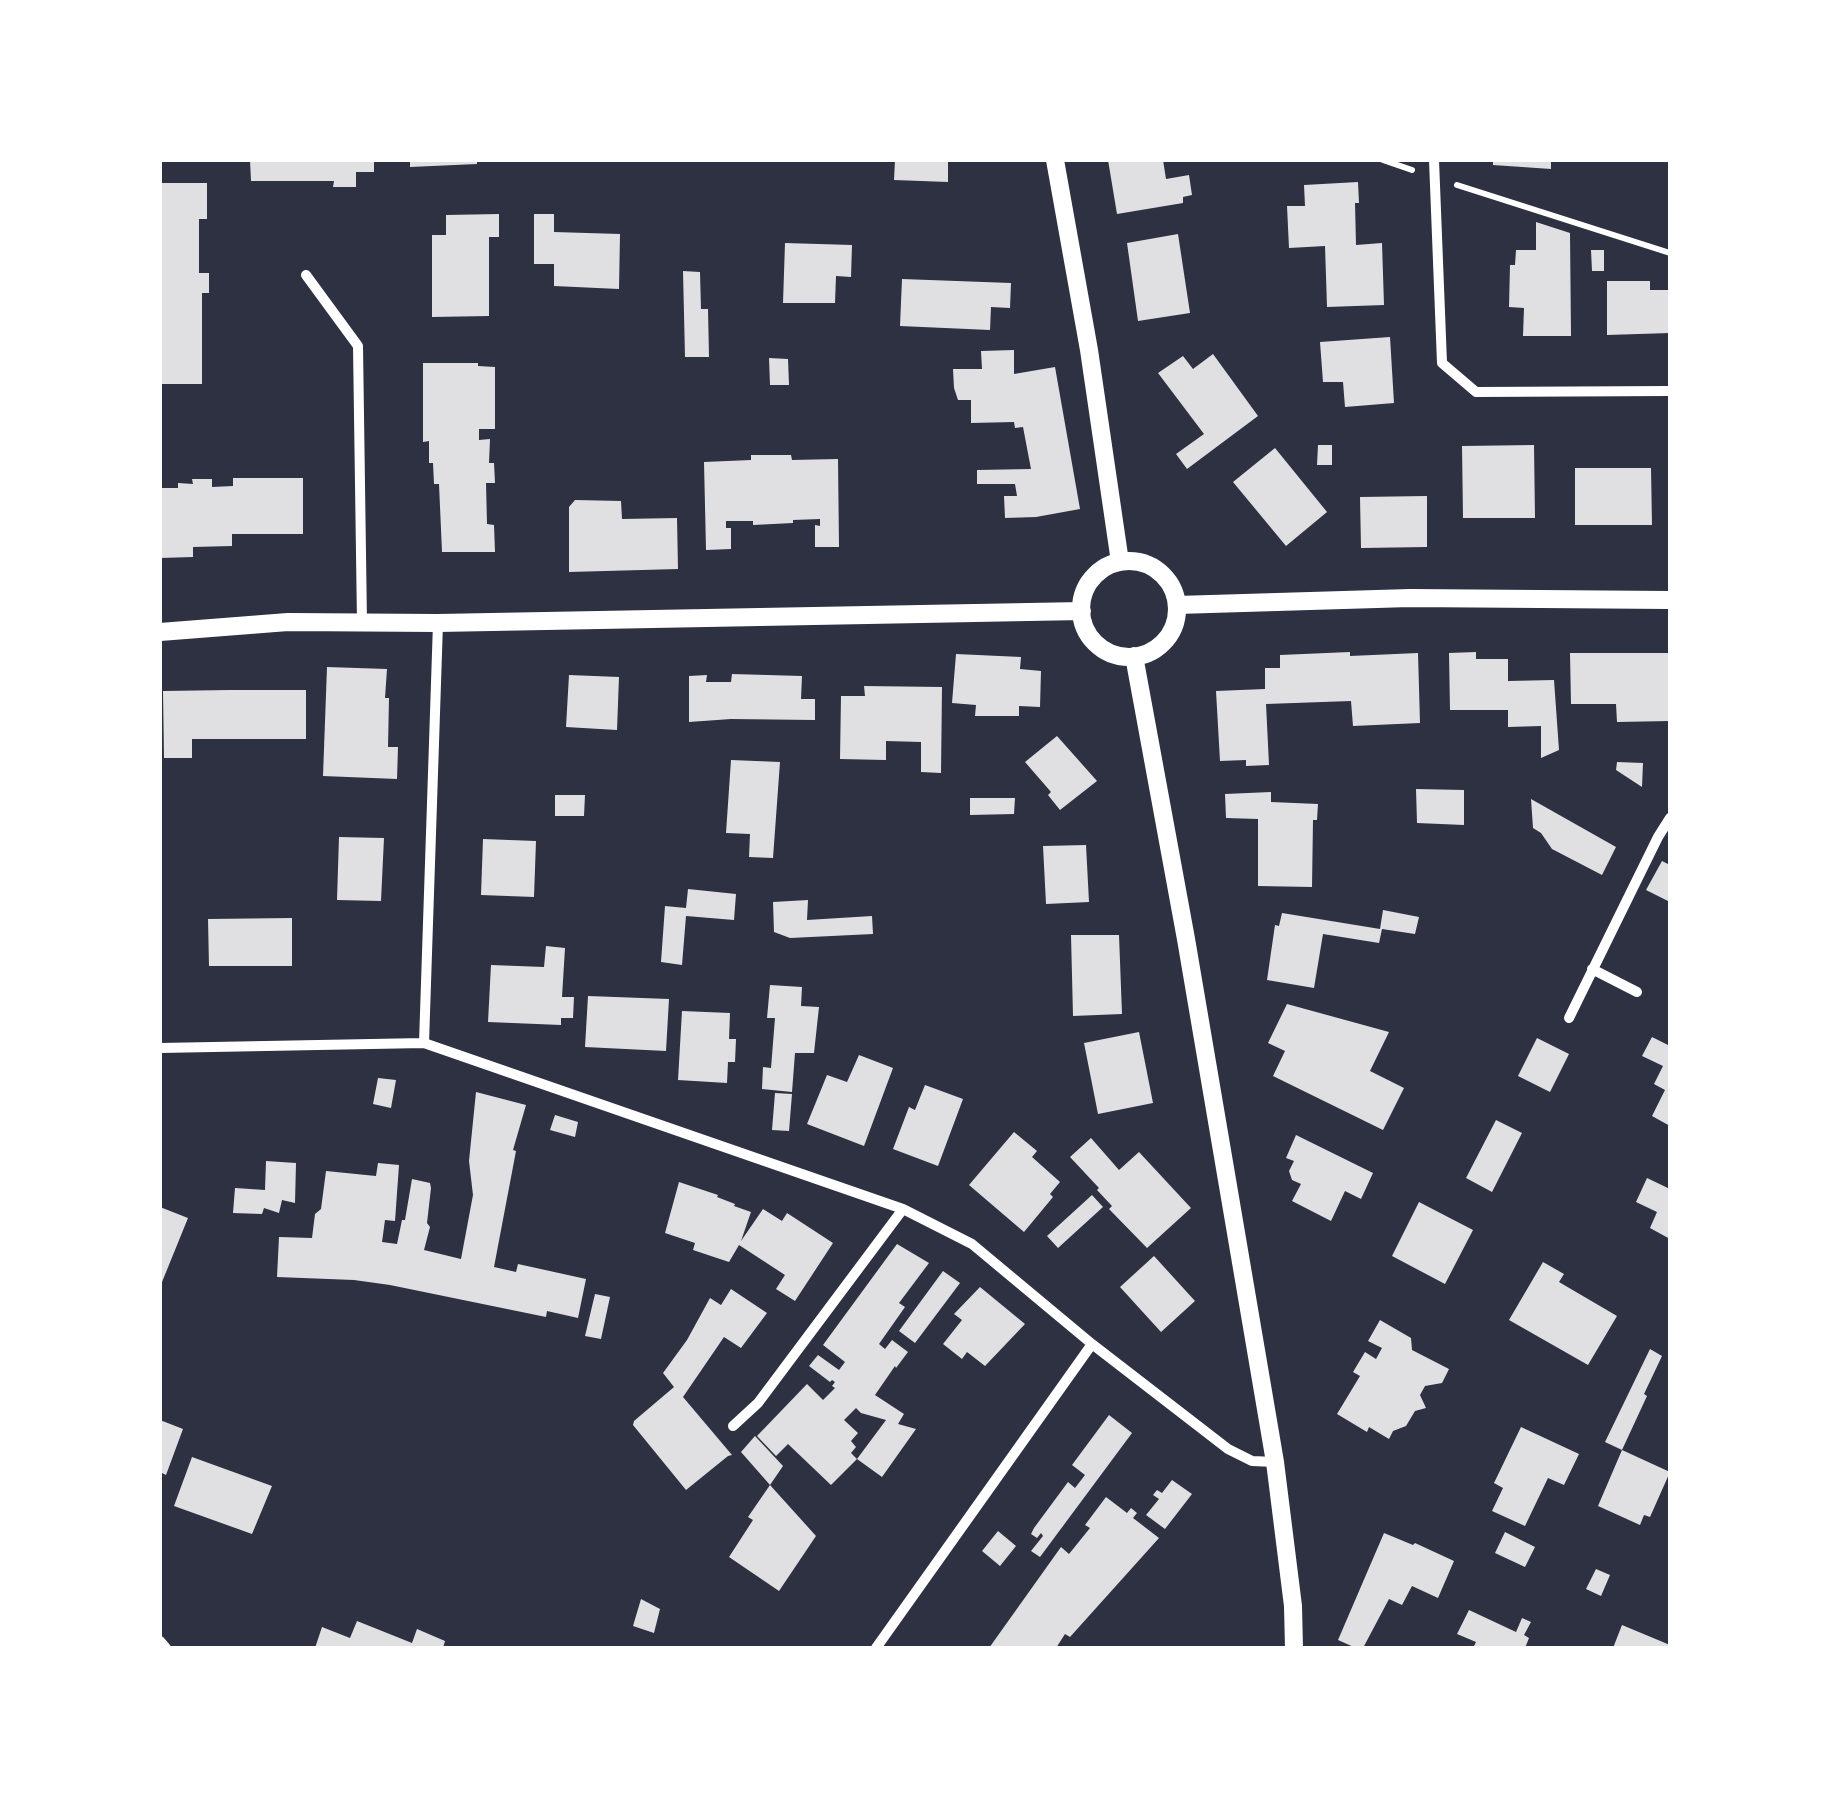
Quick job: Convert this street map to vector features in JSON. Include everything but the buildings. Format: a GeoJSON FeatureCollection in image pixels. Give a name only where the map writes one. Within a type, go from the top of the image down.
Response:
{"type":"FeatureCollection","features":[{"type":"Feature","properties":{"kind":"street"},"geometry":{"type":"LineString","coordinates":[[1055,160],[1089,350],[1120,562]]}},
{"type":"Feature","properties":{"kind":"street"},"geometry":{"type":"LineString","coordinates":[[1434,160],[1442,362],[1476,392],[1670,392]]}},
{"type":"Feature","properties":{"kind":"street"},"geometry":{"type":"LineString","coordinates":[[306,275],[358,346],[362,622]]}},
{"type":"Feature","properties":{"kind":"street"},"geometry":{"type":"LineString","coordinates":[[1137,561],[1164,576],[1177,605],[1176,622],[1166,640],[1152,650],[1120,656],[1101,648],[1086,630],[1082,596],[1091,580],[1106,567],[1137,561]]}},
{"type":"Feature","properties":{"kind":"street"},"geometry":{"type":"LineString","coordinates":[[1177,605],[1410,598],[1670,600]]}},
{"type":"Feature","properties":{"kind":"street"},"geometry":{"type":"LineString","coordinates":[[160,632],[288,622],[438,623],[1082,611]]}},
{"type":"Feature","properties":{"kind":"street"},"geometry":{"type":"LineString","coordinates":[[424,1043],[438,623]]}},
{"type":"Feature","properties":{"kind":"street"},"geometry":{"type":"LineString","coordinates":[[1134,656],[1274,1462],[1293,1606],[1294,1648]]}},
{"type":"Feature","properties":{"kind":"street"},"geometry":{"type":"LineString","coordinates":[[1568,1018],[1670,818]]}},
{"type":"Feature","properties":{"kind":"street"},"geometry":{"type":"LineString","coordinates":[[1592,970],[1636,992]]}},
{"type":"Feature","properties":{"kind":"street"},"geometry":{"type":"LineString","coordinates":[[160,1048],[424,1043],[902,1208],[972,1244],[1092,1344],[1228,1449],[1252,1462],[1274,1462]]}},
{"type":"Feature","properties":{"kind":"street"},"geometry":{"type":"LineString","coordinates":[[732,1426],[758,1403],[902,1208]]}},
{"type":"Feature","properties":{"kind":"street"},"geometry":{"type":"LineString","coordinates":[[876,1648],[1092,1344]]}},
{"type":"Feature","properties":{"kind":"street"},"geometry":{"type":"LineString","coordinates":[[160,1641],[166,1648]]}},
{"type":"Feature","properties":{"kind":"path"},"geometry":{"type":"LineString","coordinates":[[1434,178],[1670,253]]}}]}
